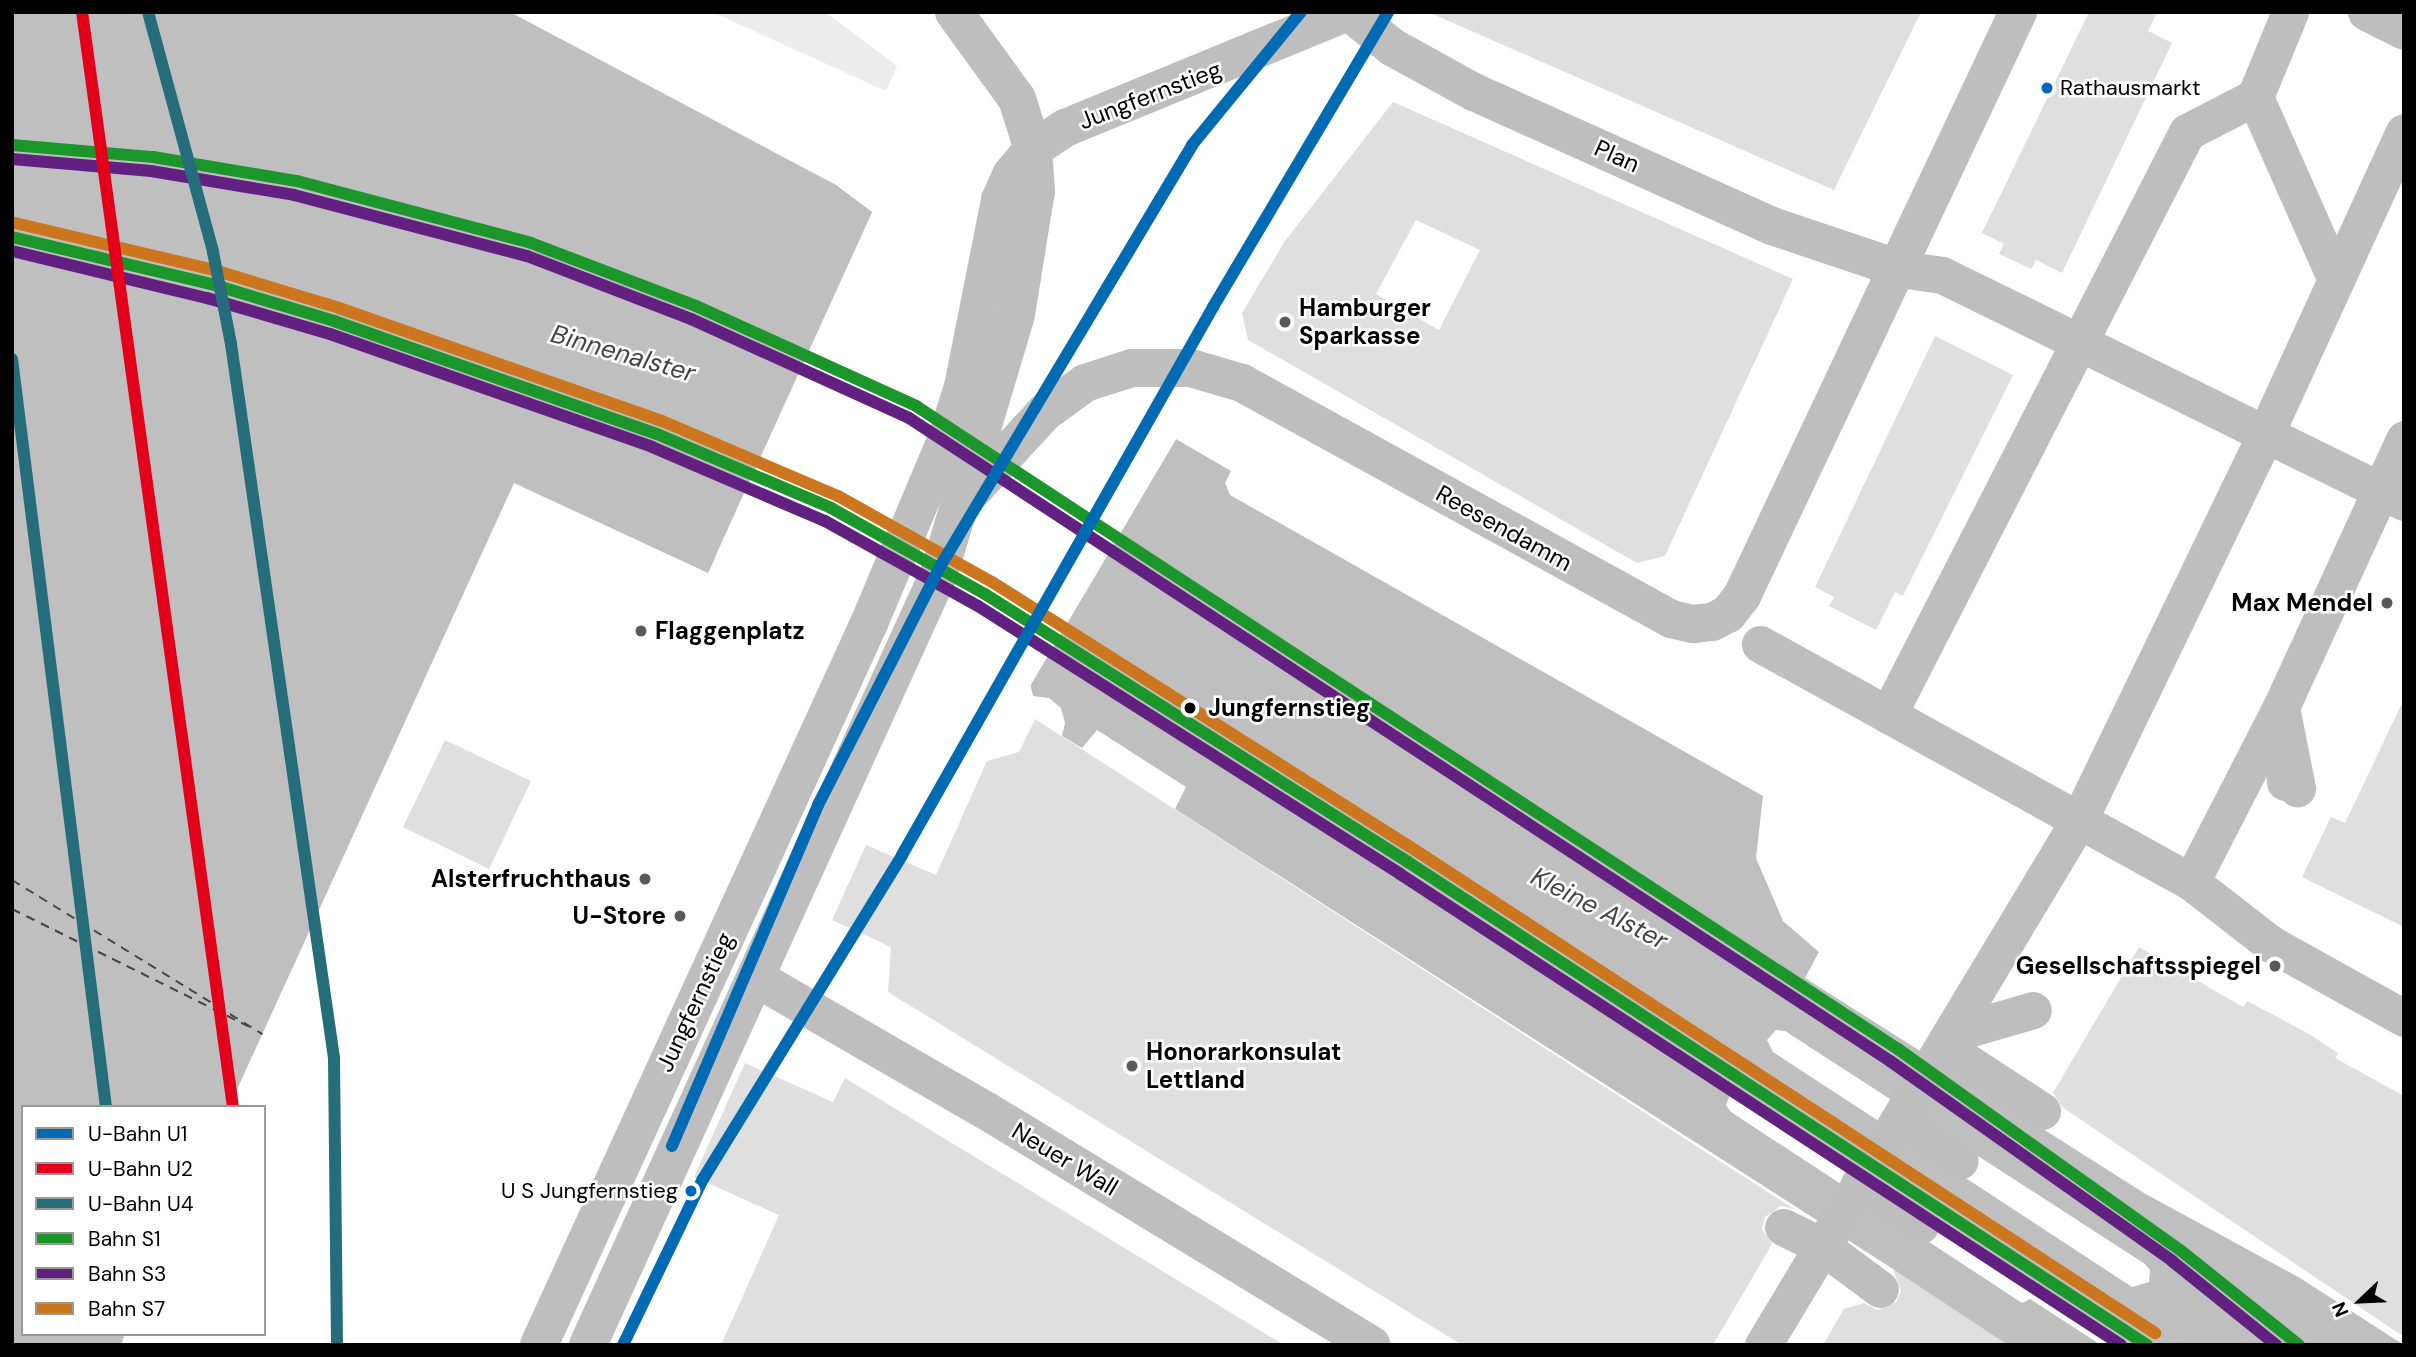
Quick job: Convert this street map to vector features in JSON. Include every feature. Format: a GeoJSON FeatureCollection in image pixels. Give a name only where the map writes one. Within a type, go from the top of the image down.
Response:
{"type":"FeatureCollection","features":[{"type":"Feature","properties":{"kind":"street"},"geometry":{"type":"LineString","coordinates":[[954,12],[1030,113],[1065,128]]}},
{"type":"Feature","properties":{"kind":"street","name":"Jungfernstieg"},"geometry":{"type":"LineString","coordinates":[[539,1345],[870,621],[946,440],[984,290],[1000,200],[1012,175],[1033,149],[1065,128],[1349,12]]}},
{"type":"Feature","properties":{"kind":"street","name":"Plan"},"geometry":{"type":"LineString","coordinates":[[1349,12],[1392,47],[1474,92],[1772,226],[1900,269]]}},
{"type":"Feature","properties":{"kind":"street"},"geometry":{"type":"LineString","coordinates":[[2018,12],[1900,269],[1942,275],[2392,496]]}},
{"type":"Feature","properties":{"kind":"street"},"geometry":{"type":"LineString","coordinates":[[1888,715],[2187,132],[2255,97],[2290,12]]}},
{"type":"Feature","properties":{"kind":"street"},"geometry":{"type":"LineString","coordinates":[[2366,12],[2404,31]]}},
{"type":"Feature","properties":{"kind":"street"},"geometry":{"type":"LineString","coordinates":[[1003,77],[1017,99],[1033,149]]}},
{"type":"Feature","properties":{"kind":"street"},"geometry":{"type":"LineString","coordinates":[[2255,97],[2336,280]]}},
{"type":"Feature","properties":{"kind":"street"},"geometry":{"type":"LineString","coordinates":[[1763,1345],[2079,820],[2265,435],[2404,132]]}},
{"type":"Feature","properties":{"kind":"street","name":"Jungfernstieg"},"geometry":{"type":"LineString","coordinates":[[588,1345],[939,573],[1016,314],[1036,191],[1033,149]]}},
{"type":"Feature","properties":{"kind":"street","name":"Reesendamm"},"geometry":{"type":"LineString","coordinates":[[961,503],[1045,412],[1100,376],[1168,365],[1242,383],[1671,619],[1693,624],[1712,622],[1728,614],[1742,596],[1900,269]]}},
{"type":"Feature","properties":{"kind":"street"},"geometry":{"type":"LineString","coordinates":[[2191,882],[2392,496],[2404,439]]}},
{"type":"Feature","properties":{"kind":"street"},"geometry":{"type":"LineString","coordinates":[[1760,644],[2191,882],[2270,944],[2404,1018]]}},
{"type":"Feature","properties":{"kind":"street"},"geometry":{"type":"LineString","coordinates":[[2281,707],[2291,785]]}},
{"type":"Feature","properties":{"kind":"street","name":"Neuer Wall"},"geometry":{"type":"LineString","coordinates":[[756,978],[985,1110],[1371,1345]]}},
{"type":"Feature","properties":{"kind":"street"},"geometry":{"type":"LineString","coordinates":[[1946,1044],[2033,1010]]}},
{"type":"Feature","properties":{"kind":"street"},"geometry":{"type":"LineString","coordinates":[[1946,1044],[2042,1111]]}},
{"type":"Feature","properties":{"kind":"street"},"geometry":{"type":"LineString","coordinates":[[1899,1120],[1960,1161]]}},
{"type":"Feature","properties":{"kind":"street"},"geometry":{"type":"LineString","coordinates":[[1859,1184],[1921,1225]]}},
{"type":"Feature","properties":{"kind":"street"},"geometry":{"type":"LineString","coordinates":[[1783,1227],[1826,1238],[1880,1289]]}},
{"type":"Feature","properties":{"kind":"shaded area"},"geometry":{"type":"Polygon","coordinates":[[[712,12],[825,12],[897,66],[886,91],[712,12]]]}},
{"type":"Feature","properties":{"kind":"water"},"geometry":{"type":"Polygon","coordinates":[[[12,12],[510,12],[836,185],[1176,439],[1231,471],[1225,483],[1230,495],[1763,796],[1756,858],[1783,921],[1819,952],[1805,978],[2144,1193],[2300,1278],[2404,1345],[2106,1345],[2113,1333],[1738,1093],[1730,1095],[1726,1105],[1731,1112],[2022,1303],[2030,1299],[2101,1345],[1993,1345],[1893,1269],[1175,809],[1186,787],[1097,730],[1082,748],[1062,736],[1065,723],[1061,708],[1049,698],[1033,696],[1029,679],[720,548],[708,573],[514,483],[230,1105],[21,1105],[21,1336],[124,1336],[121,1345],[12,1345],[12,12]],[[1776,1030],[1767,1040],[1773,1052],[2132,1287],[2149,1282],[2150,1270],[2145,1264],[1785,1031],[1776,1030]]]}},
{"type":"Feature","properties":{"kind":"pier"},"geometry":{"type":"Polygon","coordinates":[[[874,208],[1178,436],[1029,688],[1026,682],[721,552],[715,557],[874,208]]]}},
{"type":"Feature","properties":{"kind":"building"},"geometry":{"type":"Polygon","coordinates":[[[1428,12],[1921,12],[1834,190],[1428,12]]]}},
{"type":"Feature","properties":{"kind":"building"},"geometry":{"type":"Polygon","coordinates":[[[2089,12],[2157,12],[2148,31],[2172,43],[2062,273],[2036,260],[2031,269],[1999,254],[2004,244],[1982,233],[2089,12]]]}},
{"type":"Feature","properties":{"kind":"building"},"geometry":{"type":"Polygon","coordinates":[[[1393,102],[1793,279],[1665,556],[1637,563],[1248,340],[1242,313],[1285,241],[1393,102]],[[1416,220],[1376,294],[1439,330],[1480,250],[1416,220]]]}},
{"type":"Feature","properties":{"kind":"building"},"geometry":{"type":"Polygon","coordinates":[[[1935,336],[2013,375],[1903,596],[1895,592],[1876,630],[1829,606],[1834,597],[1815,587],[1935,336]]]}},
{"type":"Feature","properties":{"kind":"building"},"geometry":{"type":"Polygon","coordinates":[[[2404,699],[2404,927],[2302,877],[2331,817],[2345,823],[2404,699]]]}},
{"type":"Feature","properties":{"kind":"building"},"geometry":{"type":"Polygon","coordinates":[[[1035,719],[1794,1209],[1781,1206],[1765,1217],[1762,1229],[1772,1244],[1713,1345],[1462,1345],[888,992],[891,947],[832,920],[866,845],[936,875],[987,761],[1019,752],[1035,719]]]}},
{"type":"Feature","properties":{"kind":"building"},"geometry":{"type":"Polygon","coordinates":[[[445,740],[531,781],[489,869],[403,827],[445,740]]]}},
{"type":"Feature","properties":{"kind":"building"},"geometry":{"type":"Polygon","coordinates":[[[2139,947],[2243,1007],[2247,1001],[2309,1034],[2338,1053],[2335,1058],[2404,1096],[2404,1337],[2062,1107],[2053,1093],[2139,947]]]}},
{"type":"Feature","properties":{"kind":"building"},"geometry":{"type":"Polygon","coordinates":[[[745,1063],[833,1102],[845,1078],[1284,1345],[721,1345],[779,1215],[694,1177],[745,1063]]]}},
{"type":"Feature","properties":{"kind":"building"},"geometry":{"type":"Polygon","coordinates":[[[1893,1269],[2008,1345],[1823,1345],[1844,1309],[1864,1303],[1878,1310],[1896,1302],[1901,1291],[1893,1269]]]}},
{"type":"Feature","properties":{"kind":"ferry route"},"geometry":{"type":"LineString","coordinates":[[12,880],[262,1034]]}},
{"type":"Feature","properties":{"kind":"ferry route"},"geometry":{"type":"LineString","coordinates":[[12,909],[252,1028]]}},
{"type":"Feature","properties":{"kind":"metro line","name":"U2"},"geometry":{"type":"LineString","coordinates":[[82,12],[233,1105]]}},
{"type":"Feature","properties":{"kind":"metro line","name":"U4"},"geometry":{"type":"LineString","coordinates":[[148,12],[213,252],[231,344],[334,1058],[337,1345]]}},
{"type":"Feature","properties":{"kind":"metro line","name":"U1"},"geometry":{"type":"LineString","coordinates":[[672,1146],[818,805],[941,565],[1192,145],[1301,12]]}},
{"type":"Feature","properties":{"kind":"metro line","name":"U1"},"geometry":{"type":"LineString","coordinates":[[623,1345],[703,1179],[902,855],[1213,307],[1388,12]]}},
{"type":"Feature","properties":{"kind":"metro line","name":"U4"},"geometry":{"type":"LineString","coordinates":[[12,359],[106,1105]]}},
{"type":"Feature","properties":{"kind":"rail line","name":"S1"},"geometry":{"type":"LineString","coordinates":[[12,145],[153,157],[297,181],[531,243],[696,306],[916,406],[1898,1049],[2180,1250],[2299,1345]]}},
{"type":"Feature","properties":{"kind":"rail line","name":"S3"},"geometry":{"type":"LineString","coordinates":[[12,159],[151,171],[294,195],[527,256],[691,319],[909,418],[1890,1061],[2172,1261],[2276,1345]]}},
{"type":"Feature","properties":{"kind":"rail line","name":"S7"},"geometry":{"type":"LineString","coordinates":[[15,223],[214,270],[339,308],[662,421],[838,496],[992,582],[1415,850],[2155,1333]]}},
{"type":"Feature","properties":{"kind":"rail line","name":"S1"},"geometry":{"type":"LineString","coordinates":[[12,237],[211,284],[334,321],[657,434],[831,508],[985,594],[1408,862],[2147,1345]]}},
{"type":"Feature","properties":{"kind":"rail line","name":"S3"},"geometry":{"type":"LineString","coordinates":[[12,251],[207,298],[330,334],[652,447],[825,521],[978,606],[1400,874],[2121,1345]]}},
{"type":"Feature","properties":{"kind":"place","name":"Rathausmarkt"},"geometry":{"type":"Point","coordinates":[2047,88]}},
{"type":"Feature","properties":{"kind":"place","name":"Hamburger Sparkasse"},"geometry":{"type":"Point","coordinates":[1285,322]}},
{"type":"Feature","properties":{"kind":"place","name":"Max Mendel"},"geometry":{"type":"Point","coordinates":[2387,603]}},
{"type":"Feature","properties":{"kind":"place","name":"Flaggenplatz"},"geometry":{"type":"Point","coordinates":[641,631]}},
{"type":"Feature","properties":{"kind":"place","name":"Jungfernstieg"},"geometry":{"type":"Point","coordinates":[1190,708]}},
{"type":"Feature","properties":{"kind":"place","name":"Alsterfruchthaus"},"geometry":{"type":"Point","coordinates":[645,879]}},
{"type":"Feature","properties":{"kind":"place","name":"U-Store"},"geometry":{"type":"Point","coordinates":[680,916]}},
{"type":"Feature","properties":{"kind":"place","name":"Gesellschaftsspiegel"},"geometry":{"type":"Point","coordinates":[2275,966]}},
{"type":"Feature","properties":{"kind":"place","name":"Honorarkonsulat Lettland"},"geometry":{"type":"Point","coordinates":[1132,1066]}},
{"type":"Feature","properties":{"kind":"place","name":"U S Jungfernstieg"},"geometry":{"type":"Point","coordinates":[691,1191]}},
{"type":"Feature","properties":{"kind":"water label","name":"Binnenalster"},"geometry":{"type":"Point","coordinates":[623,354]}},
{"type":"Feature","properties":{"kind":"water label","name":"Kleine Alster"},"geometry":{"type":"Point","coordinates":[1599,909]}}]}
